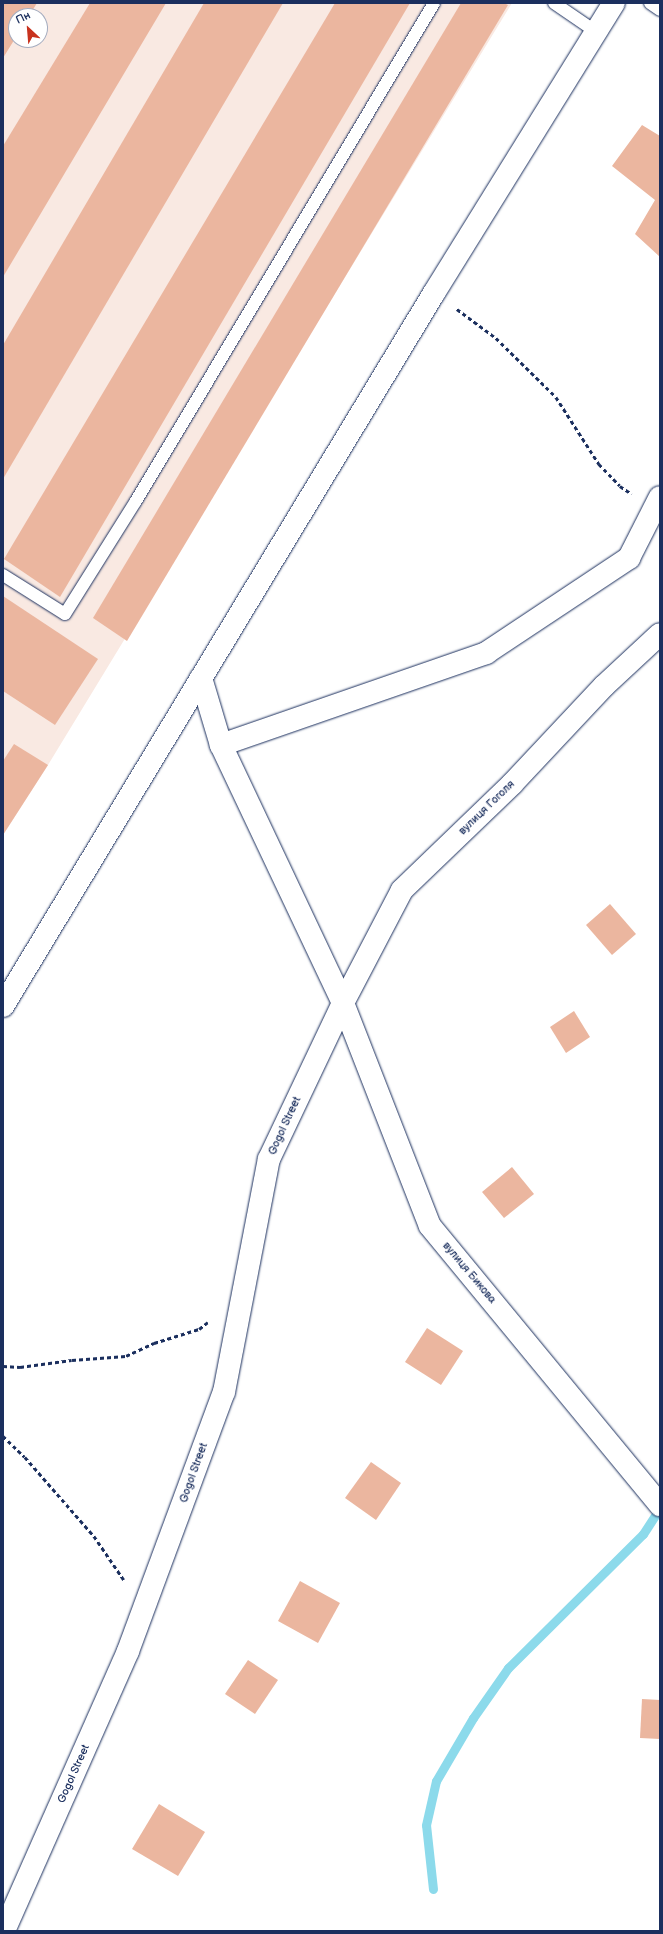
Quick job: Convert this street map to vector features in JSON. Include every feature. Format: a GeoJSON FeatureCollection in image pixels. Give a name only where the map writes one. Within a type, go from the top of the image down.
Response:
{"type":"FeatureCollection","features":[{"type":"Feature","properties":{"kind":"street"},"geometry":{"type":"LineString","coordinates":[[3,1006],[434,293],[614,3]]}},
{"type":"Feature","properties":{"kind":"street"},"geometry":{"type":"LineString","coordinates":[[221,745],[486,653],[629,558],[657,502]]}},
{"type":"Feature","properties":{"kind":"street","name":"вулиця Гоголя"},"geometry":{"type":"LineString","coordinates":[[343,1003],[402,890],[512,784],[604,686],[660,634]]}},
{"type":"Feature","properties":{"kind":"street","name":"вулиця Бикова"},"geometry":{"type":"LineString","coordinates":[[201,678],[221,745],[343,1003],[430,1226],[660,1505]]}},
{"type":"Feature","properties":{"kind":"street","name":"Gogol Street"},"geometry":{"type":"LineString","coordinates":[[4,1931],[125,1658],[224,1392],[269,1159],[343,1003]]}},
{"type":"Feature","properties":{"kind":"lane"},"geometry":{"type":"LineString","coordinates":[[3,575],[64,614],[136,501],[434,3]]}},
{"type":"Feature","properties":{"kind":"lane"},"geometry":{"type":"LineString","coordinates":[[554,3],[595,32]]}},
{"type":"Feature","properties":{"kind":"lane"},"geometry":{"type":"LineString","coordinates":[[650,3],[660,10]]}},
{"type":"Feature","properties":{"kind":"path"},"geometry":{"type":"LineString","coordinates":[[434,293],[496,338],[556,397],[599,464],[620,486],[657,502]]}},
{"type":"Feature","properties":{"kind":"path"},"geometry":{"type":"LineString","coordinates":[[3,1366],[20,1367],[72,1360],[126,1356],[154,1343],[199,1329],[242,1298]]}},
{"type":"Feature","properties":{"kind":"path"},"geometry":{"type":"LineString","coordinates":[[3,1436],[25,1457],[94,1536],[144,1609]]}},
{"type":"Feature","properties":{"kind":"shaded area"},"geometry":{"type":"Polygon","coordinates":[[[3,3],[512,3],[48,765],[3,835],[3,3]]]}},
{"type":"Feature","properties":{"kind":"building"},"geometry":{"type":"Polygon","coordinates":[[[3,3],[37,3],[34,8],[8,8],[9,48],[3,58],[3,3]]]}},
{"type":"Feature","properties":{"kind":"building"},"geometry":{"type":"Polygon","coordinates":[[[90,3],[166,3],[3,277],[3,146],[90,3]]]}},
{"type":"Feature","properties":{"kind":"building"},"geometry":{"type":"Polygon","coordinates":[[[204,3],[283,3],[3,479],[3,345],[204,3]]]}},
{"type":"Feature","properties":{"kind":"building"},"geometry":{"type":"Polygon","coordinates":[[[335,3],[410,3],[60,597],[4,559],[335,3]]]}},
{"type":"Feature","properties":{"kind":"building"},"geometry":{"type":"Polygon","coordinates":[[[461,3],[504,3],[508,5],[127,641],[93,618],[461,3]]]}},
{"type":"Feature","properties":{"kind":"building"},"geometry":{"type":"Polygon","coordinates":[[[642,125],[660,136],[660,257],[635,234],[655,200],[612,166],[642,125]]]}},
{"type":"Feature","properties":{"kind":"building"},"geometry":{"type":"Polygon","coordinates":[[[3,596],[98,659],[55,725],[3,691],[3,596]]]}},
{"type":"Feature","properties":{"kind":"building"},"geometry":{"type":"Polygon","coordinates":[[[14,744],[48,765],[3,835],[3,761],[14,744]]]}},
{"type":"Feature","properties":{"kind":"building"},"geometry":{"type":"Polygon","coordinates":[[[610,904],[636,934],[612,955],[586,925],[610,904]]]}},
{"type":"Feature","properties":{"kind":"building"},"geometry":{"type":"Polygon","coordinates":[[[574,1011],[590,1037],[566,1053],[550,1027],[574,1011]]]}},
{"type":"Feature","properties":{"kind":"building"},"geometry":{"type":"Polygon","coordinates":[[[512,1167],[534,1194],[504,1218],[482,1192],[512,1167]]]}},
{"type":"Feature","properties":{"kind":"building"},"geometry":{"type":"Polygon","coordinates":[[[427,1328],[463,1351],[441,1385],[405,1362],[427,1328]]]}},
{"type":"Feature","properties":{"kind":"building"},"geometry":{"type":"Polygon","coordinates":[[[371,1462],[401,1483],[376,1520],[345,1498],[371,1462]]]}},
{"type":"Feature","properties":{"kind":"building"},"geometry":{"type":"Polygon","coordinates":[[[300,1581],[340,1603],[318,1643],[278,1621],[300,1581]]]}},
{"type":"Feature","properties":{"kind":"building"},"geometry":{"type":"Polygon","coordinates":[[[248,1660],[278,1680],[255,1714],[225,1694],[248,1660]]]}},
{"type":"Feature","properties":{"kind":"building"},"geometry":{"type":"Polygon","coordinates":[[[642,1699],[660,1700],[660,1739],[640,1738],[642,1699]]]}},
{"type":"Feature","properties":{"kind":"building"},"geometry":{"type":"Polygon","coordinates":[[[159,1804],[205,1832],[178,1876],[132,1849],[159,1804]]]}},
{"type":"Feature","properties":{"kind":"waterway"},"geometry":{"type":"LineString","coordinates":[[433,1889],[426,1825],[436,1781],[473,1718],[508,1668],[643,1534],[660,1508]]}}]}
